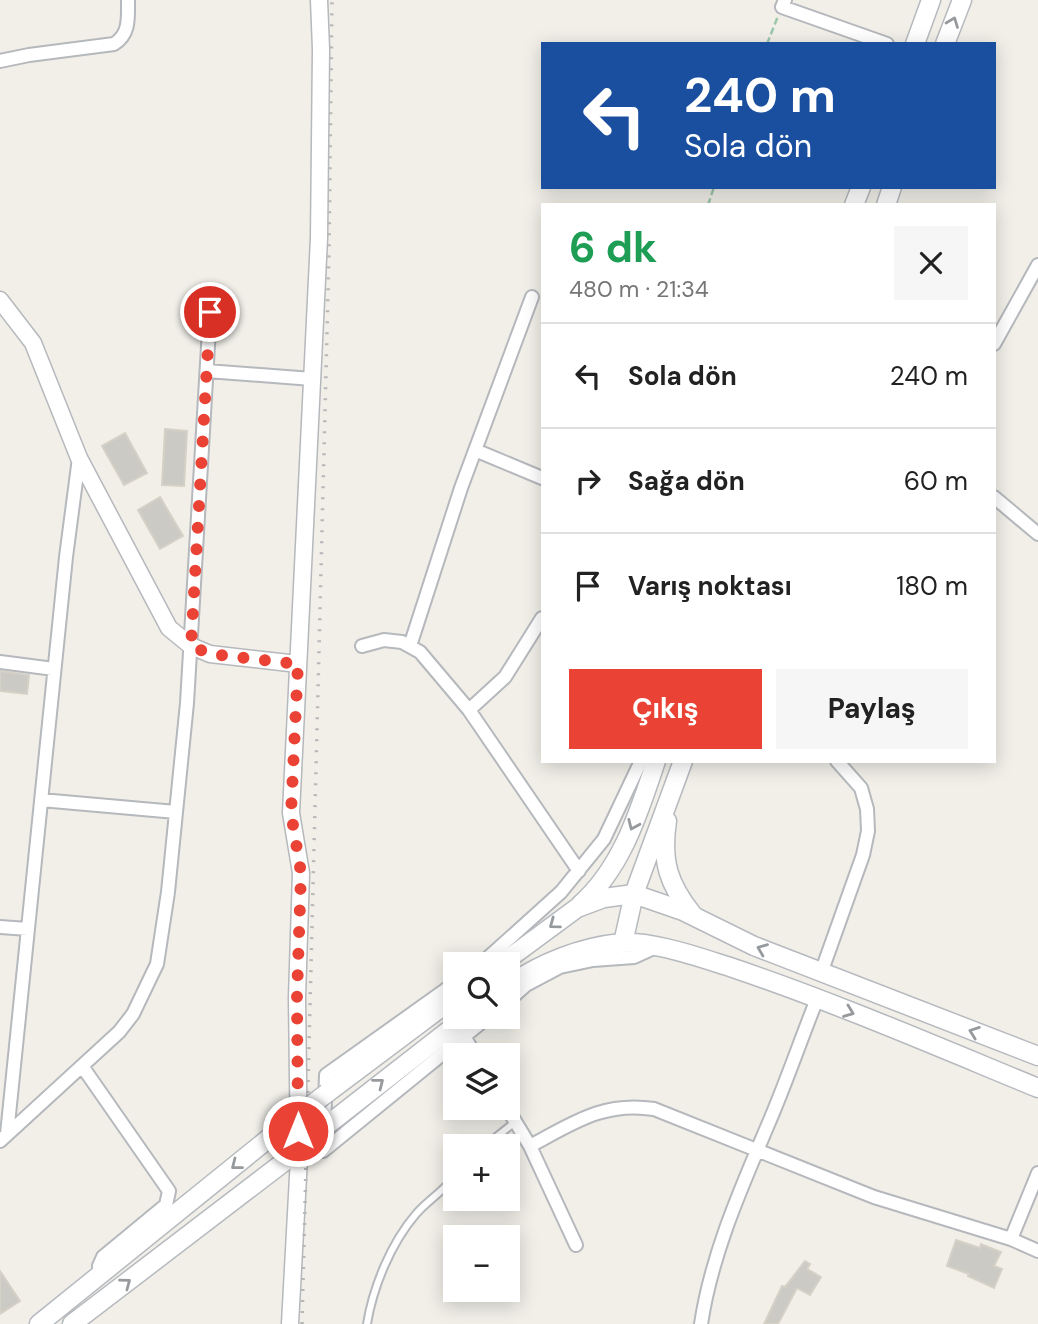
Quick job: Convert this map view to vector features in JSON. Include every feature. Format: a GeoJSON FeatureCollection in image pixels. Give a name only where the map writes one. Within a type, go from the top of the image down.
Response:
{"type":"FeatureCollection","features":[{"type":"Feature","properties":{"kind":"main road"},"geometry":{"type":"LineString","coordinates":[[916,42],[931,0]]}},
{"type":"Feature","properties":{"kind":"main road"},"geometry":{"type":"LineString","coordinates":[[946,42],[962,0]]}},
{"type":"Feature","properties":{"kind":"main road"},"geometry":{"type":"LineString","coordinates":[[517,952],[577,908],[605,879],[622,850],[642,804],[655,763]]}},
{"type":"Feature","properties":{"kind":"main road"},"geometry":{"type":"LineString","coordinates":[[623,943],[634,894],[682,763]]}},
{"type":"Feature","properties":{"kind":"main road"},"geometry":{"type":"LineString","coordinates":[[670,797],[665,855],[669,879],[695,917]]}},
{"type":"Feature","properties":{"kind":"main road"},"geometry":{"type":"LineString","coordinates":[[577,908],[604,898],[634,894],[695,917],[754,946],[1038,1056]]}},
{"type":"Feature","properties":{"kind":"main road"},"geometry":{"type":"LineString","coordinates":[[520,977],[559,958],[623,943],[656,947],[712,961],[817,999],[1038,1088]]}},
{"type":"Feature","properties":{"kind":"main road"},"geometry":{"type":"LineString","coordinates":[[39,1324],[289,1122],[443,1006]]}},
{"type":"Feature","properties":{"kind":"main road"},"geometry":{"type":"LineString","coordinates":[[72,1324],[293,1155],[451,1029]]}},
{"type":"Feature","properties":{"kind":"street"},"geometry":{"type":"LineString","coordinates":[[0,61],[114,44],[122,39],[127,29],[128,0]]}},
{"type":"Feature","properties":{"kind":"street"},"geometry":{"type":"LineString","coordinates":[[290,1324],[299,1158],[297,996],[301,873],[291,813],[319,238],[319,0]]}},
{"type":"Feature","properties":{"kind":"street"},"geometry":{"type":"LineString","coordinates":[[783,3],[882,42]]}},
{"type":"Feature","properties":{"kind":"street"},"geometry":{"type":"LineString","coordinates":[[996,340],[1038,265]]}},
{"type":"Feature","properties":{"kind":"street"},"geometry":{"type":"LineString","coordinates":[[410,646],[475,450],[532,297]]}},
{"type":"Feature","properties":{"kind":"street"},"geometry":{"type":"LineString","coordinates":[[0,300],[33,343],[79,458],[169,628],[191,646],[210,654],[298,664]]}},
{"type":"Feature","properties":{"kind":"street"},"geometry":{"type":"LineString","coordinates":[[3,1138],[119,1032],[133,1014],[157,964],[176,813],[191,646],[210,312]]}},
{"type":"Feature","properties":{"kind":"street"},"geometry":{"type":"LineString","coordinates":[[207,371],[312,379]]}},
{"type":"Feature","properties":{"kind":"street"},"geometry":{"type":"LineString","coordinates":[[475,450],[541,478]]}},
{"type":"Feature","properties":{"kind":"street"},"geometry":{"type":"LineString","coordinates":[[3,1138],[79,458]]}},
{"type":"Feature","properties":{"kind":"street"},"geometry":{"type":"LineString","coordinates":[[996,499],[1038,534]]}},
{"type":"Feature","properties":{"kind":"street"},"geometry":{"type":"LineString","coordinates":[[469,710],[505,677],[541,620]]}},
{"type":"Feature","properties":{"kind":"street"},"geometry":{"type":"LineString","coordinates":[[362,646],[384,640],[402,642],[420,652],[469,710],[579,871]]}},
{"type":"Feature","properties":{"kind":"street"},"geometry":{"type":"LineString","coordinates":[[0,663],[54,669]]}},
{"type":"Feature","properties":{"kind":"street"},"geometry":{"type":"LineString","coordinates":[[494,952],[561,892],[604,839],[640,763]]}},
{"type":"Feature","properties":{"kind":"street"},"geometry":{"type":"LineString","coordinates":[[821,972],[863,855],[868,831],[867,808],[861,788],[838,763]]}},
{"type":"Feature","properties":{"kind":"street"},"geometry":{"type":"LineString","coordinates":[[41,800],[176,813]]}},
{"type":"Feature","properties":{"kind":"street"},"geometry":{"type":"LineString","coordinates":[[0,927],[28,929]]}},
{"type":"Feature","properties":{"kind":"street"},"geometry":{"type":"LineString","coordinates":[[520,990],[560,967],[593,960],[634,957],[656,947]]}},
{"type":"Feature","properties":{"kind":"street"},"geometry":{"type":"LineString","coordinates":[[443,992],[326,1075],[323,1151],[474,1029]]}},
{"type":"Feature","properties":{"kind":"street"},"geometry":{"type":"LineString","coordinates":[[701,1324],[705,1298],[727,1222],[817,999]]}},
{"type":"Feature","properties":{"kind":"street"},"geometry":{"type":"LineString","coordinates":[[464,1037],[468,1043]]}},
{"type":"Feature","properties":{"kind":"street"},"geometry":{"type":"LineString","coordinates":[[82,1066],[167,1186],[170,1195],[166,1205],[103,1257],[100,1263],[101,1272]]}},
{"type":"Feature","properties":{"kind":"street"},"geometry":{"type":"LineString","coordinates":[[530,1146],[590,1114],[630,1107],[666,1112],[874,1198],[1011,1239],[1038,1251]]}},
{"type":"Feature","properties":{"kind":"street"},"geometry":{"type":"LineString","coordinates":[[515,1122],[530,1146],[576,1245]]}},
{"type":"Feature","properties":{"kind":"street"},"geometry":{"type":"LineString","coordinates":[[1011,1239],[1038,1173]]}},
{"type":"Feature","properties":{"kind":"lane"},"geometry":{"type":"LineString","coordinates":[[500,1134],[515,1122]]}},
{"type":"Feature","properties":{"kind":"lane"},"geometry":{"type":"LineString","coordinates":[[367,1324],[381,1276],[408,1224],[443,1190]]}},
{"type":"Feature","properties":{"kind":"path"},"geometry":{"type":"LineString","coordinates":[[768,42],[783,3]]}},
{"type":"Feature","properties":{"kind":"building"},"geometry":{"type":"Polygon","coordinates":[[[165,429],[187,431],[184,486],[162,485],[165,429]]]}},
{"type":"Feature","properties":{"kind":"building"},"geometry":{"type":"Polygon","coordinates":[[[125,433],[147,473],[124,485],[102,446],[125,433]]]}},
{"type":"Feature","properties":{"kind":"building"},"geometry":{"type":"Polygon","coordinates":[[[160,497],[183,536],[160,549],[138,510],[160,497]]]}},
{"type":"Feature","properties":{"kind":"building"},"geometry":{"type":"Polygon","coordinates":[[[0,671],[29,675],[27,694],[0,691],[0,671]]]}},
{"type":"Feature","properties":{"kind":"building"},"geometry":{"type":"Polygon","coordinates":[[[956,1240],[980,1248],[981,1244],[1001,1252],[994,1266],[1002,1269],[994,1288],[947,1266],[956,1240]]]}},
{"type":"Feature","properties":{"kind":"building"},"geometry":{"type":"Polygon","coordinates":[[[805,1261],[810,1264],[807,1269],[821,1277],[810,1295],[797,1288],[778,1324],[764,1324],[782,1286],[785,1287],[805,1261]]]}},
{"type":"Feature","properties":{"kind":"building"},"geometry":{"type":"Polygon","coordinates":[[[0,1271],[20,1301],[0,1314],[0,1271]]]}},
{"type":"Feature","properties":{"kind":"railway"},"geometry":{"type":"LineString","coordinates":[[302,1324],[329,253],[332,0]]}},
{"type":"Feature","properties":{"kind":"route"},"geometry":{"type":"LineString","coordinates":[[210,312],[191,646],[210,654],[298,664],[291,813],[301,873],[297,996],[298,1131]]}}]}
